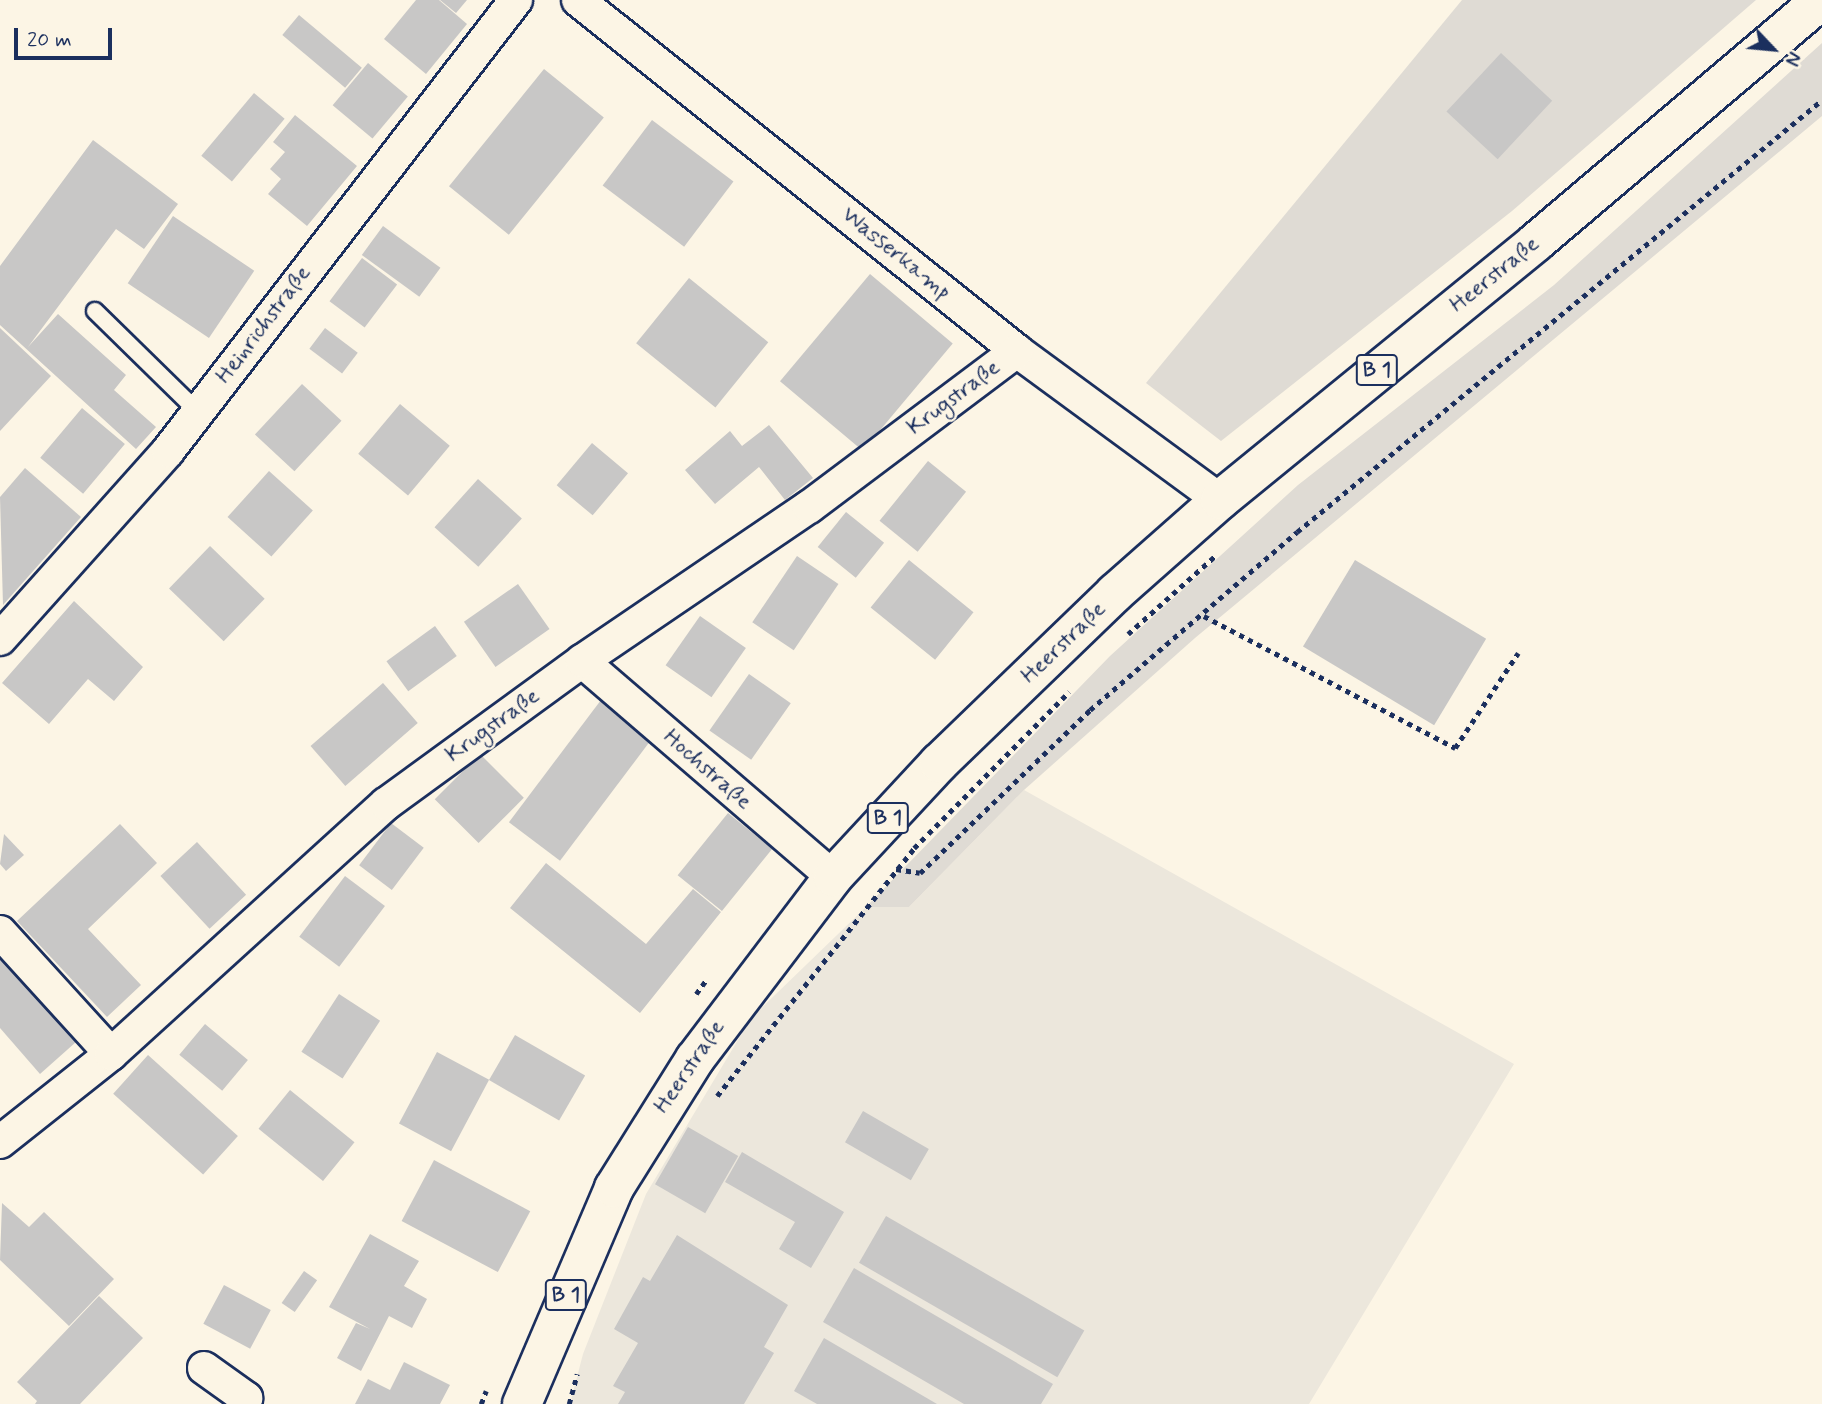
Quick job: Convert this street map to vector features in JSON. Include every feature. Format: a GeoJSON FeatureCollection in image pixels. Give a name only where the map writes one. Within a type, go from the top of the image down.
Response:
{"type":"FeatureCollection","features":[{"type":"Feature","properties":{"kind":"main road","name":"Heerstraße"},"geometry":{"type":"LineString","coordinates":[[522,1404],[614,1188],[734,1002],[833,877],[939,763],[1115,593],[1220,500],[1536,242],[1821,0]]}},
{"type":"Feature","properties":{"kind":"street","name":"Heinrichstraße"},"geometry":{"type":"LineString","coordinates":[[1,636],[198,412],[516,0]]}},
{"type":"Feature","properties":{"kind":"street","name":"Wasserkamp"},"geometry":{"type":"LineString","coordinates":[[578,0],[1017,351],[1220,500]]}},
{"type":"Feature","properties":{"kind":"street","name":"Krugstraße"},"geometry":{"type":"LineString","coordinates":[[0,1142],[111,1054],[386,804],[582,661],[809,507],[1017,351]]}},
{"type":"Feature","properties":{"kind":"street","name":"Hochstraße"},"geometry":{"type":"LineString","coordinates":[[582,661],[833,877]]}},
{"type":"Feature","properties":{"kind":"street"},"geometry":{"type":"LineString","coordinates":[[0,932],[111,1054]]}},
{"type":"Feature","properties":{"kind":"street"},"geometry":{"type":"LineString","coordinates":[[204,1367],[246,1398],[243,1404]]}},
{"type":"Feature","properties":{"kind":"lane"},"geometry":{"type":"LineString","coordinates":[[95,311],[198,412]]}},
{"type":"Feature","properties":{"kind":"path"},"geometry":{"type":"LineString","coordinates":[[833,877],[897,869],[920,873],[1090,710],[1203,616],[1297,532],[1822,100]]}},
{"type":"Feature","properties":{"kind":"path"},"geometry":{"type":"LineString","coordinates":[[1125,637],[1219,553]]}},
{"type":"Feature","properties":{"kind":"path"},"geometry":{"type":"LineString","coordinates":[[1203,616],[1455,748],[1518,653]]}},
{"type":"Feature","properties":{"kind":"path"},"geometry":{"type":"LineString","coordinates":[[714,1100],[897,869],[1076,684]]}},
{"type":"Feature","properties":{"kind":"path"},"geometry":{"type":"LineString","coordinates":[[569,1404],[578,1371]]}},
{"type":"Feature","properties":{"kind":"shaded area"},"geometry":{"type":"Polygon","coordinates":[[[1462,0],[1756,0],[1512,211],[1221,441],[1146,383],[1462,0]]]}},
{"type":"Feature","properties":{"kind":"shaded area"},"geometry":{"type":"Polygon","coordinates":[[[1822,43],[1822,116],[1195,638],[1024,790],[909,907],[866,907],[1110,656],[1298,485],[1554,285],[1822,43]]]}},
{"type":"Feature","properties":{"kind":"shaded area"},"geometry":{"type":"Polygon","coordinates":[[[1024,790],[1514,1064],[1309,1404],[570,1404],[583,1354],[646,1194],[751,1018],[866,907],[909,907],[1024,790]]]}},
{"type":"Feature","properties":{"kind":"building"},"geometry":{"type":"Polygon","coordinates":[[[416,0],[439,0],[467,24],[426,74],[384,39],[416,0]]]}},
{"type":"Feature","properties":{"kind":"building"},"geometry":{"type":"Polygon","coordinates":[[[440,0],[467,0],[456,13],[440,0]]]}},
{"type":"Feature","properties":{"kind":"building"},"geometry":{"type":"Polygon","coordinates":[[[299,15],[362,68],[345,88],[282,35],[299,15]]]}},
{"type":"Feature","properties":{"kind":"building"},"geometry":{"type":"Polygon","coordinates":[[[1501,53],[1552,101],[1498,159],[1446,112],[1501,53]]]}},
{"type":"Feature","properties":{"kind":"building"},"geometry":{"type":"Polygon","coordinates":[[[368,63],[408,96],[372,139],[333,105],[368,63]]]}},
{"type":"Feature","properties":{"kind":"building"},"geometry":{"type":"Polygon","coordinates":[[[544,69],[604,117],[509,235],[449,186],[544,69]]]}},
{"type":"Feature","properties":{"kind":"building"},"geometry":{"type":"Polygon","coordinates":[[[254,93],[285,119],[232,182],[201,156],[254,93]]]}},
{"type":"Feature","properties":{"kind":"building"},"geometry":{"type":"Polygon","coordinates":[[[295,115],[357,166],[307,226],[268,194],[281,179],[270,169],[285,152],[273,142],[295,115]]]}},
{"type":"Feature","properties":{"kind":"building"},"geometry":{"type":"Polygon","coordinates":[[[652,120],[733,181],[684,247],[603,185],[652,120]]]}},
{"type":"Feature","properties":{"kind":"building"},"geometry":{"type":"Polygon","coordinates":[[[93,140],[178,204],[144,249],[116,229],[28,347],[58,314],[126,375],[114,390],[156,427],[136,449],[0,325],[0,266],[93,140]]]}},
{"type":"Feature","properties":{"kind":"building"},"geometry":{"type":"Polygon","coordinates":[[[173,216],[254,271],[209,338],[128,283],[173,216]]]}},
{"type":"Feature","properties":{"kind":"building"},"geometry":{"type":"Polygon","coordinates":[[[383,226],[440,268],[419,297],[362,255],[383,226]]]}},
{"type":"Feature","properties":{"kind":"building"},"geometry":{"type":"Polygon","coordinates":[[[362,258],[397,284],[365,328],[330,301],[362,258]]]}},
{"type":"Feature","properties":{"kind":"building"},"geometry":{"type":"Polygon","coordinates":[[[870,274],[953,343],[863,451],[780,381],[870,274]]]}},
{"type":"Feature","properties":{"kind":"building"},"geometry":{"type":"Polygon","coordinates":[[[689,278],[768,342],[715,407],[636,343],[689,278]]]}},
{"type":"Feature","properties":{"kind":"building"},"geometry":{"type":"Polygon","coordinates":[[[0,328],[51,376],[0,431],[0,328]]]}},
{"type":"Feature","properties":{"kind":"building"},"geometry":{"type":"Polygon","coordinates":[[[325,328],[358,353],[342,373],[309,349],[325,328]]]}},
{"type":"Feature","properties":{"kind":"building"},"geometry":{"type":"Polygon","coordinates":[[[302,384],[341,421],[294,471],[255,434],[302,384]]]}},
{"type":"Feature","properties":{"kind":"building"},"geometry":{"type":"Polygon","coordinates":[[[400,404],[450,446],[408,496],[358,454],[400,404]]]}},
{"type":"Feature","properties":{"kind":"building"},"geometry":{"type":"Polygon","coordinates":[[[82,408],[125,444],[83,494],[40,458],[82,408]]]}},
{"type":"Feature","properties":{"kind":"building"},"geometry":{"type":"Polygon","coordinates":[[[769,425],[813,478],[785,500],[759,467],[715,504],[685,470],[730,431],[742,446],[769,425]]]}},
{"type":"Feature","properties":{"kind":"building"},"geometry":{"type":"Polygon","coordinates":[[[592,443],[628,473],[593,515],[557,485],[592,443]]]}},
{"type":"Feature","properties":{"kind":"building"},"geometry":{"type":"Polygon","coordinates":[[[928,461],[966,492],[918,552],[880,521],[928,461]]]}},
{"type":"Feature","properties":{"kind":"building"},"geometry":{"type":"Polygon","coordinates":[[[25,468],[81,517],[3,605],[0,497],[25,468]]]}},
{"type":"Feature","properties":{"kind":"building"},"geometry":{"type":"Polygon","coordinates":[[[269,471],[313,510],[271,557],[228,517],[269,471]]]}},
{"type":"Feature","properties":{"kind":"building"},"geometry":{"type":"Polygon","coordinates":[[[478,479],[522,518],[478,567],[435,527],[478,479]]]}},
{"type":"Feature","properties":{"kind":"building"},"geometry":{"type":"Polygon","coordinates":[[[846,512],[884,543],[856,578],[818,547],[846,512]]]}},
{"type":"Feature","properties":{"kind":"building"},"geometry":{"type":"Polygon","coordinates":[[[210,546],[265,599],[224,641],[169,588],[210,546]]]}},
{"type":"Feature","properties":{"kind":"building"},"geometry":{"type":"Polygon","coordinates":[[[797,556],[838,584],[794,650],[752,622],[797,556]]]}},
{"type":"Feature","properties":{"kind":"building"},"geometry":{"type":"Polygon","coordinates":[[[909,560],[974,612],[935,660],[871,607],[909,560]]]}},
{"type":"Feature","properties":{"kind":"building"},"geometry":{"type":"Polygon","coordinates":[[[1355,560],[1486,639],[1434,725],[1303,647],[1355,560]]]}},
{"type":"Feature","properties":{"kind":"building"},"geometry":{"type":"Polygon","coordinates":[[[518,584],[550,629],[495,667],[464,622],[518,584]]]}},
{"type":"Feature","properties":{"kind":"building"},"geometry":{"type":"Polygon","coordinates":[[[74,601],[143,667],[114,701],[88,679],[49,724],[2,683],[74,601]]]}},
{"type":"Feature","properties":{"kind":"building"},"geometry":{"type":"Polygon","coordinates":[[[700,616],[746,648],[711,697],[666,665],[700,616]]]}},
{"type":"Feature","properties":{"kind":"building"},"geometry":{"type":"Polygon","coordinates":[[[435,626],[457,656],[408,691],[386,661],[435,626]]]}},
{"type":"Feature","properties":{"kind":"building"},"geometry":{"type":"Polygon","coordinates":[[[749,674],[791,703],[751,760],[709,731],[749,674]]]}},
{"type":"Feature","properties":{"kind":"building"},"geometry":{"type":"Polygon","coordinates":[[[383,683],[418,723],[345,786],[311,746],[383,683]]]}},
{"type":"Feature","properties":{"kind":"building"},"geometry":{"type":"Polygon","coordinates":[[[601,700],[652,739],[560,861],[509,822],[601,700]]]}},
{"type":"Feature","properties":{"kind":"building"},"geometry":{"type":"Polygon","coordinates":[[[480,754],[524,798],[479,843],[435,799],[480,754]]]}},
{"type":"Feature","properties":{"kind":"building"},"geometry":{"type":"Polygon","coordinates":[[[728,813],[772,849],[722,911],[678,875],[728,813]]]}},
{"type":"Feature","properties":{"kind":"building"},"geometry":{"type":"Polygon","coordinates":[[[391,823],[424,848],[392,890],[359,865],[391,823]]]}},
{"type":"Feature","properties":{"kind":"building"},"geometry":{"type":"Polygon","coordinates":[[[120,824],[157,863],[88,929],[141,985],[107,1017],[17,921],[120,824]]]}},
{"type":"Feature","properties":{"kind":"building"},"geometry":{"type":"Polygon","coordinates":[[[4,834],[24,855],[6,871],[0,864],[4,834]]]}},
{"type":"Feature","properties":{"kind":"building"},"geometry":{"type":"Polygon","coordinates":[[[197,842],[246,895],[210,929],[160,876],[197,842]]]}},
{"type":"Feature","properties":{"kind":"building"},"geometry":{"type":"Polygon","coordinates":[[[546,863],[646,944],[693,889],[721,912],[640,1013],[510,908],[546,863]]]}},
{"type":"Feature","properties":{"kind":"building"},"geometry":{"type":"Polygon","coordinates":[[[345,876],[385,906],[339,967],[299,937],[345,876]]]}},
{"type":"Feature","properties":{"kind":"building"},"geometry":{"type":"Polygon","coordinates":[[[0,955],[76,1042],[40,1074],[0,1028],[0,955]]]}},
{"type":"Feature","properties":{"kind":"building"},"geometry":{"type":"Polygon","coordinates":[[[339,994],[380,1021],[343,1079],[301,1052],[339,994]]]}},
{"type":"Feature","properties":{"kind":"building"},"geometry":{"type":"Polygon","coordinates":[[[205,1024],[248,1060],[222,1091],[179,1055],[205,1024]]]}},
{"type":"Feature","properties":{"kind":"building"},"geometry":{"type":"Polygon","coordinates":[[[515,1035],[585,1076],[559,1121],[489,1080],[515,1035]]]}},
{"type":"Feature","properties":{"kind":"building"},"geometry":{"type":"Polygon","coordinates":[[[437,1052],[489,1080],[451,1151],[399,1124],[437,1052]]]}},
{"type":"Feature","properties":{"kind":"building"},"geometry":{"type":"Polygon","coordinates":[[[148,1055],[238,1136],[203,1175],[113,1094],[148,1055]]]}},
{"type":"Feature","properties":{"kind":"building"},"geometry":{"type":"Polygon","coordinates":[[[290,1090],[355,1142],[323,1181],[259,1129],[290,1090]]]}},
{"type":"Feature","properties":{"kind":"building"},"geometry":{"type":"Polygon","coordinates":[[[863,1111],[929,1149],[911,1180],[845,1142],[863,1111]]]}},
{"type":"Feature","properties":{"kind":"building"},"geometry":{"type":"Polygon","coordinates":[[[688,1127],[738,1156],[705,1213],[655,1184],[688,1127]]]}},
{"type":"Feature","properties":{"kind":"building"},"geometry":{"type":"Polygon","coordinates":[[[742,1152],[844,1212],[811,1268],[779,1249],[795,1222],[725,1182],[742,1152]]]}},
{"type":"Feature","properties":{"kind":"building"},"geometry":{"type":"Polygon","coordinates":[[[434,1160],[530,1211],[498,1272],[402,1221],[434,1160]]]}},
{"type":"Feature","properties":{"kind":"building"},"geometry":{"type":"Polygon","coordinates":[[[2,1203],[29,1227],[44,1212],[114,1279],[69,1326],[0,1260],[2,1203]]]}},
{"type":"Feature","properties":{"kind":"building"},"geometry":{"type":"Polygon","coordinates":[[[886,1216],[1084,1330],[1057,1377],[859,1263],[886,1216]]]}},
{"type":"Feature","properties":{"kind":"building"},"geometry":{"type":"Polygon","coordinates":[[[370,1234],[419,1261],[404,1286],[427,1299],[412,1328],[389,1316],[361,1371],[337,1358],[356,1323],[370,1329],[329,1307],[370,1234]]]}},
{"type":"Feature","properties":{"kind":"building"},"geometry":{"type":"Polygon","coordinates":[[[677,1235],[788,1305],[764,1347],[774,1353],[744,1404],[618,1404],[625,1392],[613,1386],[638,1343],[614,1329],[643,1277],[650,1281],[677,1235]]]}},
{"type":"Feature","properties":{"kind":"building"},"geometry":{"type":"Polygon","coordinates":[[[854,1268],[1053,1384],[1041,1404],[964,1404],[823,1322],[854,1268]]]}},
{"type":"Feature","properties":{"kind":"building"},"geometry":{"type":"Polygon","coordinates":[[[304,1271],[317,1280],[295,1312],[282,1303],[304,1271]]]}},
{"type":"Feature","properties":{"kind":"building"},"geometry":{"type":"Polygon","coordinates":[[[224,1285],[271,1310],[250,1349],[203,1324],[224,1285]]]}},
{"type":"Feature","properties":{"kind":"building"},"geometry":{"type":"Polygon","coordinates":[[[99,1296],[143,1338],[80,1404],[35,1404],[37,1401],[17,1382],[99,1296]]]}},
{"type":"Feature","properties":{"kind":"building"},"geometry":{"type":"Polygon","coordinates":[[[824,1338],[937,1404],[817,1404],[794,1391],[824,1338]]]}},
{"type":"Feature","properties":{"kind":"building"},"geometry":{"type":"Polygon","coordinates":[[[404,1362],[450,1385],[440,1404],[355,1404],[368,1379],[390,1390],[404,1362]]]}}]}
